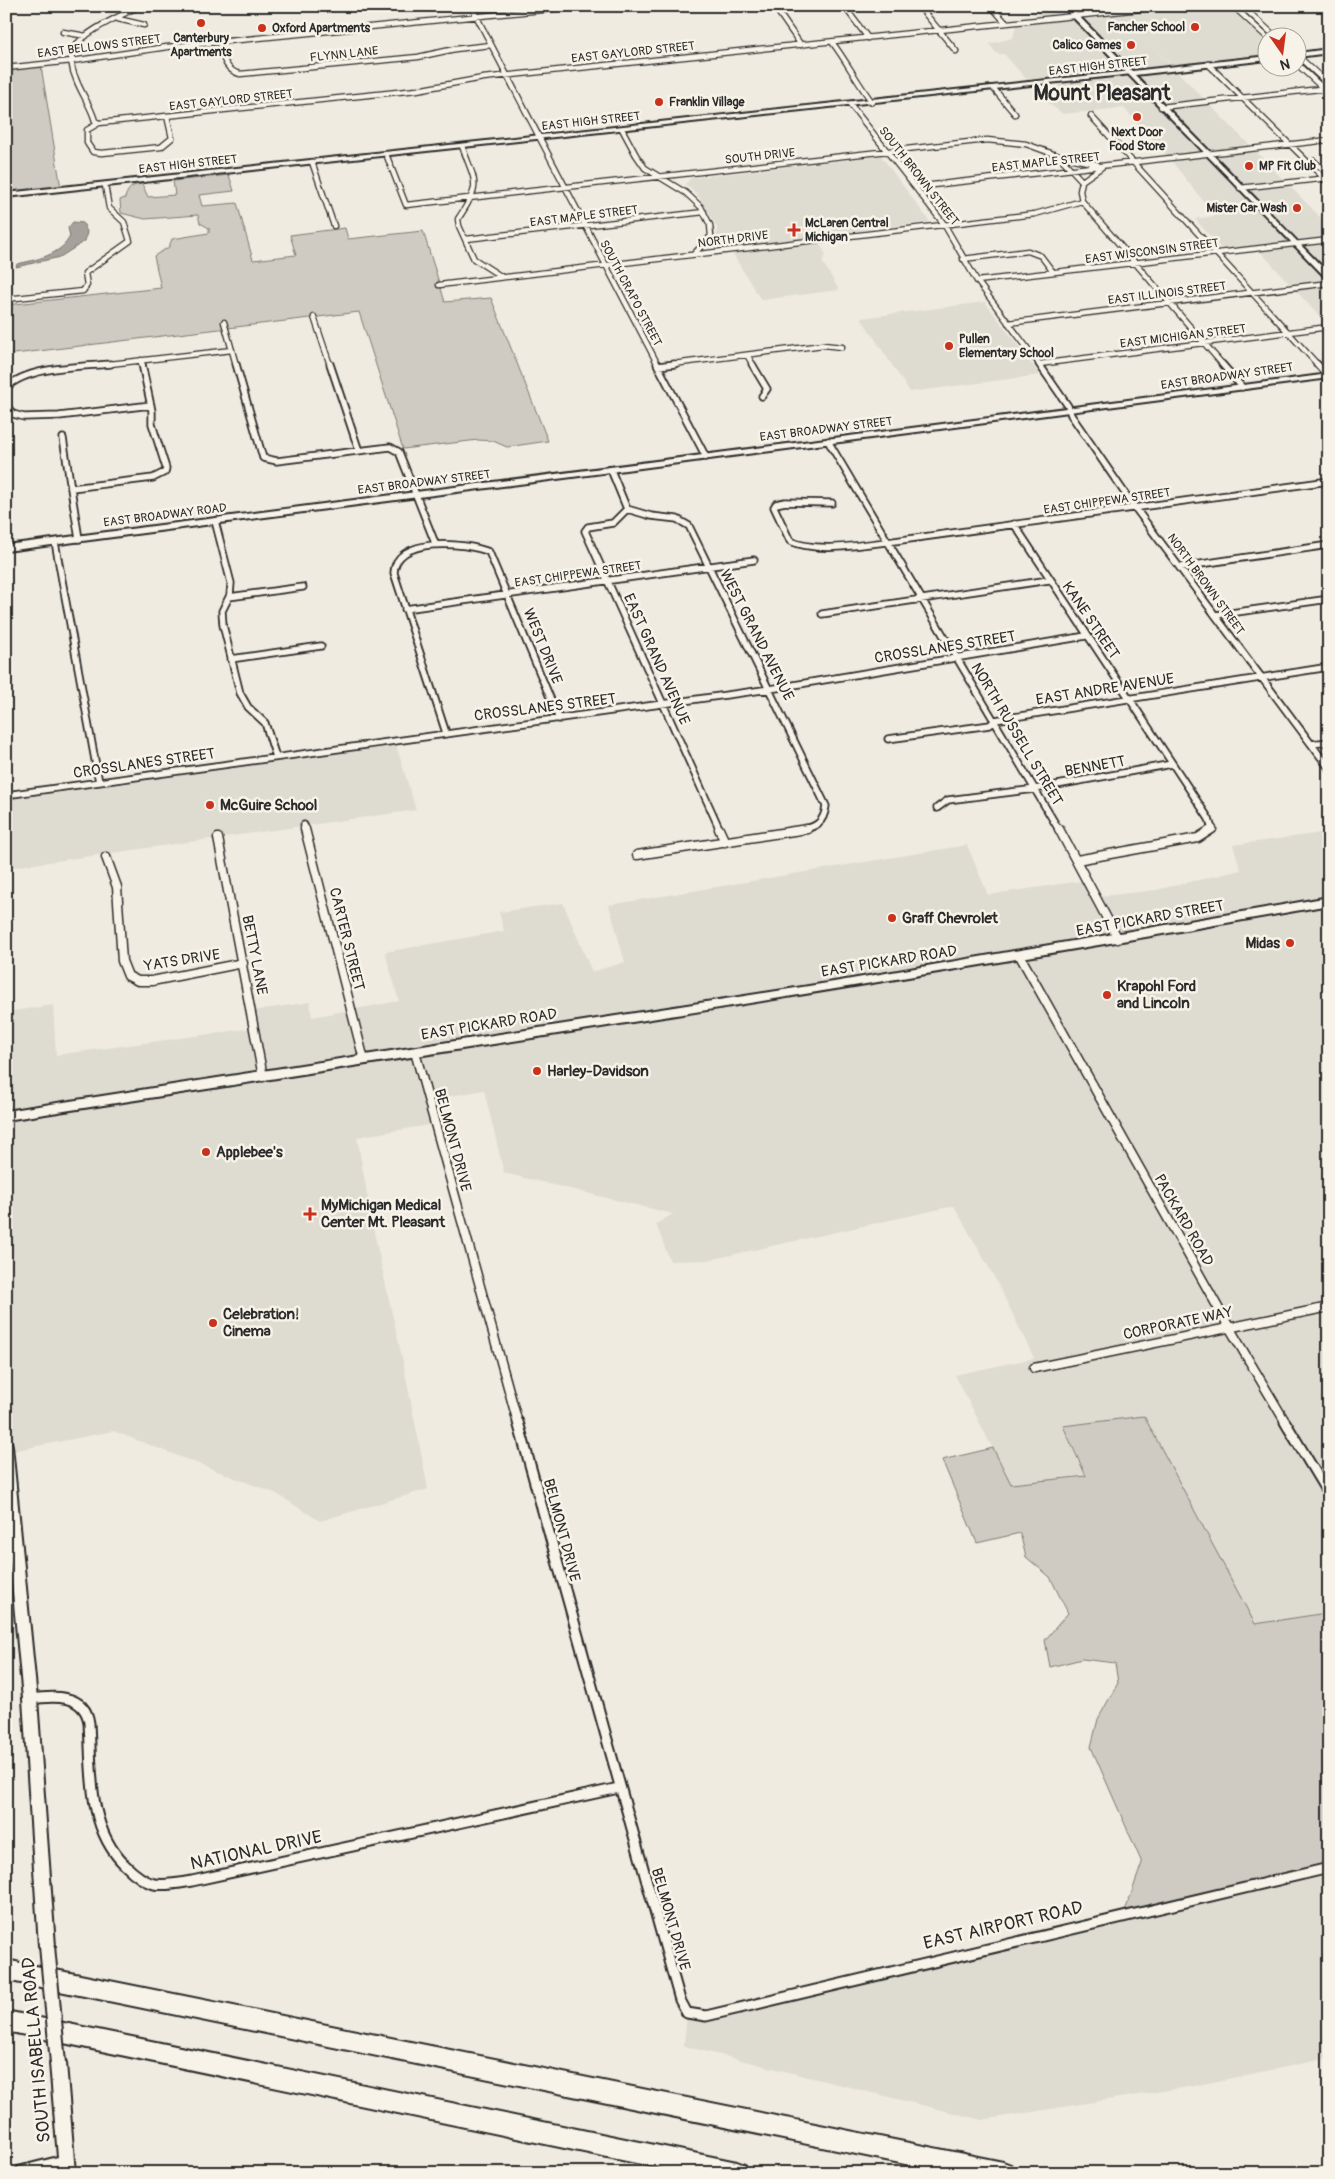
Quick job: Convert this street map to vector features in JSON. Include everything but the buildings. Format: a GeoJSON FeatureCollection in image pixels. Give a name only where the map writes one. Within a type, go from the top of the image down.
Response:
{"type":"FeatureCollection","features":[{"type":"Feature","properties":{"kind":"highway"},"geometry":{"type":"LineString","coordinates":[[6,1970],[1003,2173]]}},
{"type":"Feature","properties":{"kind":"highway"},"geometry":{"type":"LineString","coordinates":[[6,2021],[737,2173]]}},
{"type":"Feature","properties":{"kind":"main road"},"geometry":{"type":"LineString","coordinates":[[1065,6],[1329,281]]}},
{"type":"Feature","properties":{"kind":"main road"},"geometry":{"type":"LineString","coordinates":[[1308,54],[1329,51]]}},
{"type":"Feature","properties":{"kind":"main road","name":"EAST HIGH STREET"},"geometry":{"type":"LineString","coordinates":[[1130,73],[1258,59]]}},
{"type":"Feature","properties":{"kind":"main road","name":"EAST PICKARD STREET"},"geometry":{"type":"LineString","coordinates":[[976,963],[1329,901]]}},
{"type":"Feature","properties":{"kind":"main road","name":"EAST PICKARD ROAD"},"geometry":{"type":"LineString","coordinates":[[6,1116],[668,1014],[976,963]]}},
{"type":"Feature","properties":{"kind":"street"},"geometry":{"type":"LineString","coordinates":[[139,6],[86,36],[77,43],[73,50],[72,61],[77,82],[88,99],[95,121],[99,123],[87,130],[87,143],[93,152],[107,153],[154,148],[167,144],[172,138],[167,116]]}},
{"type":"Feature","properties":{"kind":"street","name":"SOUTH CRAPO STREET"},"geometry":{"type":"LineString","coordinates":[[471,6],[706,458]]}},
{"type":"Feature","properties":{"kind":"street","name":"EAST BELLOWS STREET"},"geometry":{"type":"LineString","coordinates":[[6,68],[220,42],[583,6]]}},
{"type":"Feature","properties":{"kind":"street"},"geometry":{"type":"LineString","coordinates":[[774,6],[801,45]]}},
{"type":"Feature","properties":{"kind":"street"},"geometry":{"type":"LineString","coordinates":[[844,6],[868,38]]}},
{"type":"Feature","properties":{"kind":"street"},"geometry":{"type":"LineString","coordinates":[[919,6],[956,51]]}},
{"type":"Feature","properties":{"kind":"street"},"geometry":{"type":"LineString","coordinates":[[991,6],[1006,23]]}},
{"type":"Feature","properties":{"kind":"street","name":"EAST GAYLORD STREET"},"geometry":{"type":"LineString","coordinates":[[99,123],[417,90],[460,81],[1170,6]]}},
{"type":"Feature","properties":{"kind":"street"},"geometry":{"type":"LineString","coordinates":[[1233,6],[1258,29]]}},
{"type":"Feature","properties":{"kind":"street"},"geometry":{"type":"LineString","coordinates":[[1242,6],[1266,28]]}},
{"type":"Feature","properties":{"kind":"street"},"geometry":{"type":"LineString","coordinates":[[1325,6],[1329,10]]}},
{"type":"Feature","properties":{"kind":"street"},"geometry":{"type":"LineString","coordinates":[[118,18],[144,25]]}},
{"type":"Feature","properties":{"kind":"street"},"geometry":{"type":"LineString","coordinates":[[64,32],[86,36]]}},
{"type":"Feature","properties":{"kind":"street","name":"FLYNN LANE"},"geometry":{"type":"LineString","coordinates":[[220,42],[227,69],[233,74],[418,57],[455,49],[491,45]]}},
{"type":"Feature","properties":{"kind":"street"},"geometry":{"type":"LineString","coordinates":[[832,42],[852,69],[855,79],[872,102]]}},
{"type":"Feature","properties":{"kind":"street"},"geometry":{"type":"LineString","coordinates":[[1211,64],[1249,97],[1297,144],[1328,179]]}},
{"type":"Feature","properties":{"kind":"street"},"geometry":{"type":"LineString","coordinates":[[1211,64],[1242,98],[1328,179]]}},
{"type":"Feature","properties":{"kind":"street"},"geometry":{"type":"LineString","coordinates":[[1308,67],[1327,87],[1329,94]]}},
{"type":"Feature","properties":{"kind":"street","name":"EAST HIGH STREET"},"geometry":{"type":"LineString","coordinates":[[6,195],[1130,73]]}},
{"type":"Feature","properties":{"kind":"street"},"geometry":{"type":"LineString","coordinates":[[1308,73],[1327,87]]}},
{"type":"Feature","properties":{"kind":"street"},"geometry":{"type":"LineString","coordinates":[[1161,107],[1327,87]]}},
{"type":"Feature","properties":{"kind":"street"},"geometry":{"type":"LineString","coordinates":[[994,89],[1015,114]]}},
{"type":"Feature","properties":{"kind":"street","name":"SOUTH BROWN STREET"},"geometry":{"type":"LineString","coordinates":[[850,104],[944,224],[954,238],[963,259],[977,281],[1039,364],[1069,410]]}},
{"type":"Feature","properties":{"kind":"street"},"geometry":{"type":"LineString","coordinates":[[1091,116],[1328,376]]}},
{"type":"Feature","properties":{"kind":"street"},"geometry":{"type":"LineString","coordinates":[[622,129],[640,163],[692,196],[704,212],[711,230],[711,236],[694,254]]}},
{"type":"Feature","properties":{"kind":"street","name":"SOUTH DRIVE"},"geometry":{"type":"LineString","coordinates":[[386,154],[406,205],[998,140],[1026,144],[1059,156],[1072,169]]}},
{"type":"Feature","properties":{"kind":"street","name":"EAST MAPLE STREET"},"geometry":{"type":"LineString","coordinates":[[915,186],[1329,140]]}},
{"type":"Feature","properties":{"kind":"street"},"geometry":{"type":"LineString","coordinates":[[462,146],[476,184],[473,197],[458,219],[459,226],[474,258],[502,277]]}},
{"type":"Feature","properties":{"kind":"street"},"geometry":{"type":"LineString","coordinates":[[1059,156],[1104,165]]}},
{"type":"Feature","properties":{"kind":"street"},"geometry":{"type":"LineString","coordinates":[[312,162],[334,226]]}},
{"type":"Feature","properties":{"kind":"street"},"geometry":{"type":"LineString","coordinates":[[1104,165],[1082,182],[1080,190],[1082,201],[1242,387]]}},
{"type":"Feature","properties":{"kind":"street"},"geometry":{"type":"LineString","coordinates":[[1072,169],[1082,182]]}},
{"type":"Feature","properties":{"kind":"street"},"geometry":{"type":"LineString","coordinates":[[1240,188],[1328,179]]}},
{"type":"Feature","properties":{"kind":"street"},"geometry":{"type":"LineString","coordinates":[[6,299],[83,290],[87,285],[85,273],[92,266],[123,248],[130,241],[124,222],[109,208],[105,185]]}},
{"type":"Feature","properties":{"kind":"street","name":"NORTH DRIVE"},"geometry":{"type":"LineString","coordinates":[[439,285],[1035,214],[1082,201]]}},
{"type":"Feature","properties":{"kind":"street","name":"EAST MAPLE STREET"},"geometry":{"type":"LineString","coordinates":[[466,239],[704,212]]}},
{"type":"Feature","properties":{"kind":"street","name":"EAST WISCONSIN STREET"},"geometry":{"type":"LineString","coordinates":[[977,281],[1329,240]]}},
{"type":"Feature","properties":{"kind":"street"},"geometry":{"type":"LineString","coordinates":[[963,259],[1028,251],[1040,256],[1053,272]]}},
{"type":"Feature","properties":{"kind":"street","name":"EAST ILLINOIS STREET"},"geometry":{"type":"LineString","coordinates":[[1008,323],[1329,281]]}},
{"type":"Feature","properties":{"kind":"street"},"geometry":{"type":"LineString","coordinates":[[314,317],[359,450]]}},
{"type":"Feature","properties":{"kind":"street"},"geometry":{"type":"LineString","coordinates":[[224,322],[261,455],[267,460],[277,461],[390,447],[399,452],[415,496],[423,509],[434,543],[407,553],[395,563],[394,573],[446,732]]}},
{"type":"Feature","properties":{"kind":"street","name":"EAST MICHIGAN STREET"},"geometry":{"type":"LineString","coordinates":[[1039,364],[1329,327]]}},
{"type":"Feature","properties":{"kind":"street"},"geometry":{"type":"LineString","coordinates":[[658,366],[823,346],[842,347]]}},
{"type":"Feature","properties":{"kind":"street"},"geometry":{"type":"LineString","coordinates":[[6,388],[14,380],[32,373],[232,350]]}},
{"type":"Feature","properties":{"kind":"street"},"geometry":{"type":"LineString","coordinates":[[747,355],[767,389],[762,396]]}},
{"type":"Feature","properties":{"kind":"street"},"geometry":{"type":"LineString","coordinates":[[72,488],[153,478],[165,472],[166,468],[152,424],[151,405],[141,360]]}},
{"type":"Feature","properties":{"kind":"street","name":"EAST BROADWAY STREET"},"geometry":{"type":"LineString","coordinates":[[326,507],[1328,376]]}},
{"type":"Feature","properties":{"kind":"street"},"geometry":{"type":"LineString","coordinates":[[6,405],[13,414],[37,418],[151,405]]}},
{"type":"Feature","properties":{"kind":"street","name":"NORTH BROWN STREET"},"geometry":{"type":"LineString","coordinates":[[1069,410],[1135,508],[1329,768]]}},
{"type":"Feature","properties":{"kind":"street"},"geometry":{"type":"LineString","coordinates":[[63,438],[79,539]]}},
{"type":"Feature","properties":{"kind":"street","name":"NORTH RUSSELL STREET"},"geometry":{"type":"LineString","coordinates":[[828,442],[996,720],[1077,860],[1094,897],[1118,939]]}},
{"type":"Feature","properties":{"kind":"street"},"geometry":{"type":"LineString","coordinates":[[611,470],[627,509]]}},
{"type":"Feature","properties":{"kind":"street","name":"EAST CHIPPEWA STREET"},"geometry":{"type":"LineString","coordinates":[[832,503],[785,502],[776,504],[774,507],[790,541],[795,545],[829,547],[887,542],[1329,481]]}},
{"type":"Feature","properties":{"kind":"street","name":"EAST BROADWAY ROAD"},"geometry":{"type":"LineString","coordinates":[[6,548],[326,507]]}},
{"type":"Feature","properties":{"kind":"street","name":"WEST GRAND AVENUE"},"geometry":{"type":"LineString","coordinates":[[627,509],[658,518],[674,517],[685,522],[770,689],[826,806],[825,817],[820,823],[805,830],[725,842]]}},
{"type":"Feature","properties":{"kind":"street","name":"EAST GRAND AVENUE"},"geometry":{"type":"LineString","coordinates":[[627,509],[613,523],[588,527],[585,531],[725,842]]}},
{"type":"Feature","properties":{"kind":"street"},"geometry":{"type":"LineString","coordinates":[[215,521],[231,584],[229,597],[222,611],[222,618],[232,659],[244,701],[265,723],[276,757]]}},
{"type":"Feature","properties":{"kind":"street","name":"KANE STREET"},"geometry":{"type":"LineString","coordinates":[[1014,524],[1086,636],[1209,819],[1212,830],[1198,838],[1077,860]]}},
{"type":"Feature","properties":{"kind":"street"},"geometry":{"type":"LineString","coordinates":[[55,542],[99,782]]}},
{"type":"Feature","properties":{"kind":"street","name":"WEST DRIVE"},"geometry":{"type":"LineString","coordinates":[[434,543],[464,544],[488,552],[508,595],[559,719]]}},
{"type":"Feature","properties":{"kind":"street"},"geometry":{"type":"LineString","coordinates":[[1180,567],[1329,545]]}},
{"type":"Feature","properties":{"kind":"street","name":"EAST CHIPPEWA STREET"},"geometry":{"type":"LineString","coordinates":[[405,609],[609,582],[754,560]]}},
{"type":"Feature","properties":{"kind":"street"},"geometry":{"type":"LineString","coordinates":[[822,614],[1049,580]]}},
{"type":"Feature","properties":{"kind":"street"},"geometry":{"type":"LineString","coordinates":[[229,597],[303,587]]}},
{"type":"Feature","properties":{"kind":"street"},"geometry":{"type":"LineString","coordinates":[[1216,615],[1329,599]]}},
{"type":"Feature","properties":{"kind":"street","name":"CROSSLANES STREET"},"geometry":{"type":"LineString","coordinates":[[6,795],[446,732],[559,719],[770,689],[1086,636]]}},
{"type":"Feature","properties":{"kind":"street"},"geometry":{"type":"LineString","coordinates":[[232,659],[321,646]]}},
{"type":"Feature","properties":{"kind":"street","name":"EAST ANDRE AVENUE"},"geometry":{"type":"LineString","coordinates":[[888,739],[990,725],[996,720],[1329,667]]}},
{"type":"Feature","properties":{"kind":"street"},"geometry":{"type":"LineString","coordinates":[[1311,744],[1329,742]]}},
{"type":"Feature","properties":{"kind":"street","name":"BENNETT"},"geometry":{"type":"LineString","coordinates":[[936,808],[948,800],[1035,789],[1172,764]]}},
{"type":"Feature","properties":{"kind":"street","name":"CARTER STREET"},"geometry":{"type":"LineString","coordinates":[[304,825],[364,1060]]}},
{"type":"Feature","properties":{"kind":"street","name":"BETTY LANE"},"geometry":{"type":"LineString","coordinates":[[218,838],[243,963],[262,1077]]}},
{"type":"Feature","properties":{"kind":"street"},"geometry":{"type":"LineString","coordinates":[[637,855],[725,842]]}},
{"type":"Feature","properties":{"kind":"street","name":"YATS DRIVE"},"geometry":{"type":"LineString","coordinates":[[106,857],[117,887],[122,961],[128,976],[138,981],[152,981],[243,963]]}},
{"type":"Feature","properties":{"kind":"street","name":"PACKARD ROAD"},"geometry":{"type":"LineString","coordinates":[[1020,956],[1229,1326],[1329,1495]]}},
{"type":"Feature","properties":{"kind":"street","name":"BELMONT DRIVE"},"geometry":{"type":"LineString","coordinates":[[415,1052],[619,1788],[680,2000],[687,2014]]}},
{"type":"Feature","properties":{"kind":"street","name":"CORPORATE WAY"},"geometry":{"type":"LineString","coordinates":[[1034,1368],[1329,1306]]}},
{"type":"Feature","properties":{"kind":"street","name":"SOUTH ISABELLA ROAD"},"geometry":{"type":"LineString","coordinates":[[6,1446],[30,1699],[47,1946],[66,2168]]}},
{"type":"Feature","properties":{"kind":"street","name":"NATIONAL DRIVE"},"geometry":{"type":"LineString","coordinates":[[30,1699],[61,1697],[71,1699],[88,1713],[92,1783],[97,1819],[103,1838],[112,1852],[136,1876],[148,1882],[160,1884],[192,1881],[619,1788]]}},
{"type":"Feature","properties":{"kind":"street","name":"EAST AIRPORT ROAD"},"geometry":{"type":"LineString","coordinates":[[687,2014],[706,2016],[1329,1868]]}},
{"type":"Feature","properties":{"kind":"street"},"geometry":{"type":"LineString","coordinates":[[24,2173],[66,2168]]}},
{"type":"Feature","properties":{"kind":"shaded area"},"geometry":{"type":"Polygon","coordinates":[[[471,6],[586,6],[477,17],[471,6]]]}},
{"type":"Feature","properties":{"kind":"shaded area"},"geometry":{"type":"Polygon","coordinates":[[[1029,6],[1114,6],[1119,12],[1170,6],[1233,6],[1258,30],[1258,57],[1173,66],[1150,44],[1329,226],[1329,327],[1257,248],[1224,252],[1195,219],[1215,216],[1170,159],[1124,108],[1063,114],[1047,102],[1068,98],[1056,82],[1031,84],[1004,54],[997,54],[989,44],[1013,38],[1017,22],[1043,19],[1029,6]]]}},
{"type":"Feature","properties":{"kind":"shaded area"},"geometry":{"type":"Polygon","coordinates":[[[41,66],[61,188],[6,193],[6,70],[41,66]]]}},
{"type":"Feature","properties":{"kind":"shaded area","name":"McLaren Central Michigan"},"geometry":{"type":"Polygon","coordinates":[[[881,156],[930,222],[815,236],[826,255],[822,261],[839,290],[761,300],[728,246],[721,247],[717,244],[717,227],[697,194],[685,184],[691,178],[881,156]]]}},
{"type":"Feature","properties":{"kind":"shaded area"},"geometry":{"type":"Polygon","coordinates":[[[229,175],[234,191],[199,195],[202,206],[237,203],[253,260],[296,255],[290,235],[345,228],[348,239],[423,231],[445,302],[491,298],[548,441],[507,447],[493,441],[478,440],[403,449],[359,312],[6,355],[6,305],[161,288],[154,256],[169,247],[172,239],[209,233],[209,228],[200,223],[198,215],[145,219],[121,213],[120,200],[125,198],[131,188],[142,184],[148,197],[175,195],[173,181],[229,175]]]}},
{"type":"Feature","properties":{"kind":"shaded area"},"geometry":{"type":"Polygon","coordinates":[[[73,222],[83,223],[87,232],[85,241],[60,257],[16,267],[17,264],[47,256],[61,248],[70,236],[68,228],[73,222]]]}},
{"type":"Feature","properties":{"kind":"shaded area","name":"Pullen Elementary School"},"geometry":{"type":"Polygon","coordinates":[[[985,302],[1040,375],[910,392],[861,318],[985,302]]]}},
{"type":"Feature","properties":{"kind":"shaded area","name":"McGuire School"},"geometry":{"type":"Polygon","coordinates":[[[396,745],[416,810],[6,868],[6,800],[396,745]]]}},
{"type":"Feature","properties":{"kind":"shaded area"},"geometry":{"type":"Polygon","coordinates":[[[1329,832],[1329,1629],[1320,1614],[1255,1624],[1144,1416],[1063,1426],[1086,1475],[1011,1484],[955,1375],[1034,1358],[997,1282],[954,1206],[708,1260],[670,1261],[656,1224],[673,1214],[504,1173],[484,1090],[429,1100],[435,1124],[357,1137],[373,1228],[403,1362],[428,1489],[320,1521],[277,1494],[113,1431],[7,1452],[6,1012],[53,1005],[56,1055],[254,1028],[252,1011],[310,1002],[312,1017],[399,1001],[385,952],[504,931],[499,912],[563,903],[592,972],[625,962],[609,905],[967,845],[988,895],[1087,880],[1094,897],[1156,890],[1241,870],[1233,845],[1329,832]]]}},
{"type":"Feature","properties":{"kind":"shaded area"},"geometry":{"type":"Polygon","coordinates":[[[1144,1416],[1255,1624],[1320,1614],[1329,1629],[1329,1868],[1123,1917],[1142,1863],[1091,1747],[1098,1719],[1118,1683],[1115,1663],[1082,1659],[1050,1667],[1045,1640],[1068,1613],[1050,1577],[1026,1557],[1020,1533],[977,1543],[942,1460],[993,1448],[1011,1484],[1086,1476],[1063,1426],[1144,1416]]]}},
{"type":"Feature","properties":{"kind":"shaded area"},"geometry":{"type":"Polygon","coordinates":[[[1329,1868],[1329,2058],[1194,2086],[982,2120],[684,2046],[687,2013],[706,2016],[1329,1868]]]}},
{"type":"Feature","properties":{"kind":"place","name":"Canterbury Apartments"},"geometry":{"type":"Point","coordinates":[201,23]}},
{"type":"Feature","properties":{"kind":"place","name":"Fancher School"},"geometry":{"type":"Point","coordinates":[1195,27]}},
{"type":"Feature","properties":{"kind":"place","name":"Oxford Apartments"},"geometry":{"type":"Point","coordinates":[262,28]}},
{"type":"Feature","properties":{"kind":"place","name":"Calico Games"},"geometry":{"type":"Point","coordinates":[1131,45]}},
{"type":"Feature","properties":{"kind":"place","name":"Franklin Village"},"geometry":{"type":"Point","coordinates":[659,102]}},
{"type":"Feature","properties":{"kind":"place","name":"Next Door Food Store"},"geometry":{"type":"Point","coordinates":[1137,117]}},
{"type":"Feature","properties":{"kind":"place","name":"MP Fit Club"},"geometry":{"type":"Point","coordinates":[1249,166]}},
{"type":"Feature","properties":{"kind":"place","name":"Mister Car Wash"},"geometry":{"type":"Point","coordinates":[1297,208]}},
{"type":"Feature","properties":{"kind":"place","name":"McLaren Central Michigan"},"geometry":{"type":"Point","coordinates":[794,230]}},
{"type":"Feature","properties":{"kind":"place","name":"Pullen Elementary School"},"geometry":{"type":"Point","coordinates":[949,346]}},
{"type":"Feature","properties":{"kind":"place","name":"McGuire School"},"geometry":{"type":"Point","coordinates":[210,805]}},
{"type":"Feature","properties":{"kind":"place","name":"Graff Chevrolet"},"geometry":{"type":"Point","coordinates":[892,918]}},
{"type":"Feature","properties":{"kind":"place","name":"Midas"},"geometry":{"type":"Point","coordinates":[1290,943]}},
{"type":"Feature","properties":{"kind":"place","name":"Krapohl Ford and Lincoln"},"geometry":{"type":"Point","coordinates":[1107,995]}},
{"type":"Feature","properties":{"kind":"place","name":"Harley-Davidson"},"geometry":{"type":"Point","coordinates":[537,1071]}},
{"type":"Feature","properties":{"kind":"place","name":"Applebee's"},"geometry":{"type":"Point","coordinates":[206,1152]}},
{"type":"Feature","properties":{"kind":"place","name":"MyMichigan Medical Center Mt. Pleasant"},"geometry":{"type":"Point","coordinates":[310,1214]}},
{"type":"Feature","properties":{"kind":"place","name":"Celebration! Cinema"},"geometry":{"type":"Point","coordinates":[213,1323]}},
{"type":"Feature","properties":{"kind":"district","name":"Mount Pleasant"},"geometry":{"type":"Point","coordinates":[1102,93]}}]}
